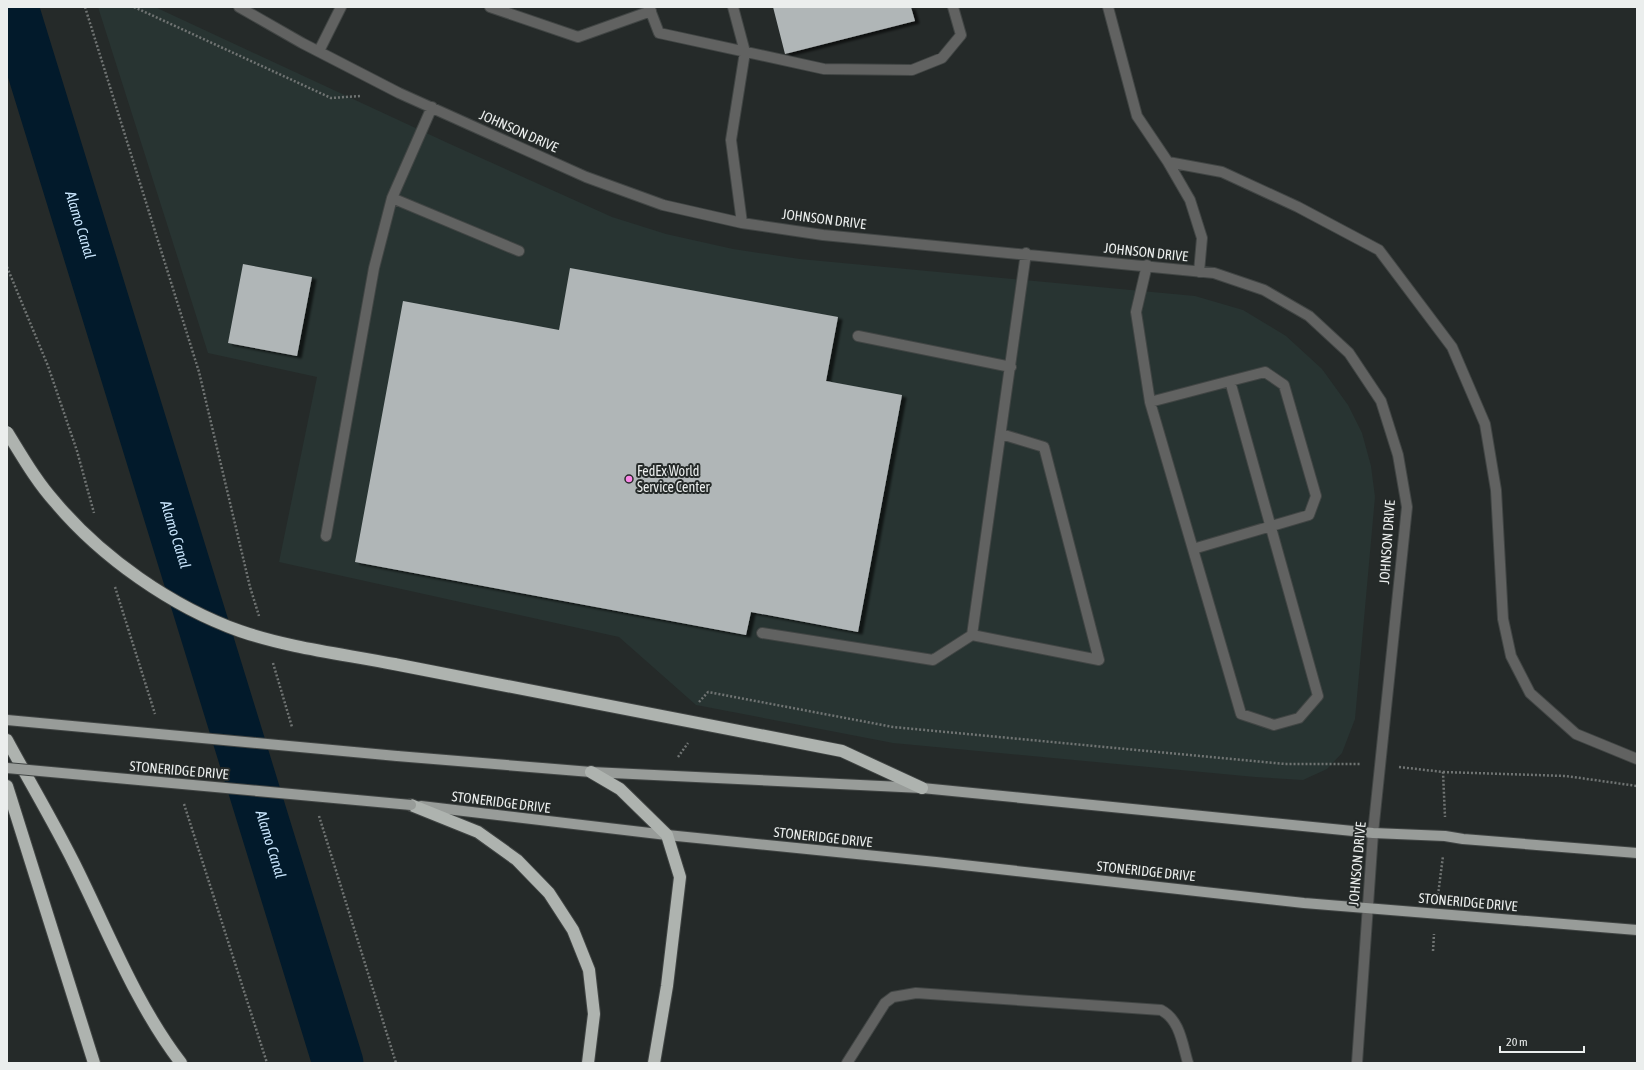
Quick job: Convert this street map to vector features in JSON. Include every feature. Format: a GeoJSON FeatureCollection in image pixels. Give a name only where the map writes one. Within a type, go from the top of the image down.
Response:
{"type":"FeatureCollection","features":[{"type":"Feature","properties":{"kind":"highway"},"geometry":{"type":"LineString","coordinates":[[7,432],[26,463],[55,503],[81,529],[135,576],[185,608],[240,631],[293,644],[842,751],[922,788]]}},
{"type":"Feature","properties":{"kind":"highway"},"geometry":{"type":"LineString","coordinates":[[7,740],[74,863],[140,1000],[181,1063]]}},
{"type":"Feature","properties":{"kind":"highway"},"geometry":{"type":"LineString","coordinates":[[591,772],[620,789],[667,835],[680,877],[659,1044],[654,1063]]}},
{"type":"Feature","properties":{"kind":"highway"},"geometry":{"type":"LineString","coordinates":[[7,786],[94,1063]]}},
{"type":"Feature","properties":{"kind":"highway"},"geometry":{"type":"LineString","coordinates":[[411,805],[478,832],[517,860],[549,893],[573,930],[589,970],[594,1014],[588,1063]]}},
{"type":"Feature","properties":{"kind":"main road"},"geometry":{"type":"LineString","coordinates":[[7,720],[591,772],[922,788],[1373,833],[1445,836],[1463,839],[1637,853]]}},
{"type":"Feature","properties":{"kind":"main road","name":"STONERIDGE DRIVE"},"geometry":{"type":"LineString","coordinates":[[7,768],[411,805],[667,835],[1367,909],[1637,930]]}},
{"type":"Feature","properties":{"kind":"street","name":"JOHNSON DRIVE"},"geometry":{"type":"LineString","coordinates":[[239,7],[399,93],[586,177],[663,205],[742,223],[823,235],[1026,253],[1214,273],[1264,290],[1309,316],[1349,353],[1381,401],[1398,455],[1407,507],[1373,833],[1357,1063]]}},
{"type":"Feature","properties":{"kind":"street"},"geometry":{"type":"LineString","coordinates":[[319,51],[341,7]]}},
{"type":"Feature","properties":{"kind":"street"},"geometry":{"type":"LineString","coordinates":[[490,7],[578,37],[650,9],[659,32],[824,70],[912,70],[942,58],[961,35],[953,7]]}},
{"type":"Feature","properties":{"kind":"street"},"geometry":{"type":"LineString","coordinates":[[733,7],[745,52],[730,140],[742,223]]}},
{"type":"Feature","properties":{"kind":"street"},"geometry":{"type":"LineString","coordinates":[[1108,7],[1137,116],[1168,162],[1190,200],[1202,238],[1199,272]]}},
{"type":"Feature","properties":{"kind":"street"},"geometry":{"type":"LineString","coordinates":[[326,536],[374,268],[392,198],[432,107]]}},
{"type":"Feature","properties":{"kind":"street"},"geometry":{"type":"LineString","coordinates":[[1168,162],[1222,172],[1298,207],[1379,250],[1452,347],[1485,424],[1496,490],[1503,619],[1511,656],[1530,693],[1576,734],[1637,759]]}},
{"type":"Feature","properties":{"kind":"street"},"geometry":{"type":"LineString","coordinates":[[392,198],[519,251]]}},
{"type":"Feature","properties":{"kind":"street"},"geometry":{"type":"LineString","coordinates":[[972,635],[1026,253]]}},
{"type":"Feature","properties":{"kind":"street"},"geometry":{"type":"LineString","coordinates":[[1147,265],[1136,312],[1150,402],[1241,714],[1274,725],[1299,718],[1318,696],[1230,381]]}},
{"type":"Feature","properties":{"kind":"street"},"geometry":{"type":"LineString","coordinates":[[858,336],[1011,367]]}},
{"type":"Feature","properties":{"kind":"street"},"geometry":{"type":"LineString","coordinates":[[1150,402],[1265,372],[1284,385],[1316,496],[1309,515],[1193,549]]}},
{"type":"Feature","properties":{"kind":"street"},"geometry":{"type":"LineString","coordinates":[[762,633],[934,660],[972,635],[1098,660],[1044,447],[1001,434]]}},
{"type":"Feature","properties":{"kind":"street"},"geometry":{"type":"LineString","coordinates":[[847,1063],[885,1003],[893,997],[916,993],[1161,1010],[1170,1015],[1178,1027],[1188,1063]]}},
{"type":"Feature","properties":{"kind":"path"},"geometry":{"type":"LineString","coordinates":[[85,7],[199,372],[250,587],[259,618]]}},
{"type":"Feature","properties":{"kind":"path"},"geometry":{"type":"LineString","coordinates":[[134,7],[331,98],[361,96]]}},
{"type":"Feature","properties":{"kind":"path"},"geometry":{"type":"LineString","coordinates":[[7,267],[48,366],[77,451],[95,516]]}},
{"type":"Feature","properties":{"kind":"path"},"geometry":{"type":"LineString","coordinates":[[114,582],[156,718]]}},
{"type":"Feature","properties":{"kind":"path"},"geometry":{"type":"LineString","coordinates":[[270,655],[293,731]]}},
{"type":"Feature","properties":{"kind":"path"},"geometry":{"type":"LineString","coordinates":[[699,701],[708,692],[893,727],[1285,764],[1317,763]]}},
{"type":"Feature","properties":{"kind":"path"},"geometry":{"type":"LineString","coordinates":[[1443,772],[1566,776],[1637,786]]}},
{"type":"Feature","properties":{"kind":"path"},"geometry":{"type":"LineString","coordinates":[[183,800],[267,1063]]}},
{"type":"Feature","properties":{"kind":"path"},"geometry":{"type":"LineString","coordinates":[[318,814],[396,1063]]}},
{"type":"Feature","properties":{"kind":"shaded area"},"geometry":{"type":"Polygon","coordinates":[[[98,7],[155,7],[450,144],[612,217],[666,234],[733,249],[800,259],[1195,296],[1243,310],[1286,336],[1322,369],[1348,405],[1362,433],[1371,466],[1375,497],[1355,719],[1342,753],[1327,769],[1303,780],[1255,777],[893,743],[696,705],[619,637],[279,562],[317,377],[208,353],[98,7]]]}},
{"type":"Feature","properties":{"kind":"building"},"geometry":{"type":"Polygon","coordinates":[[[773,7],[911,7],[915,21],[785,54],[773,7]]]}},
{"type":"Feature","properties":{"kind":"building"},"geometry":{"type":"Polygon","coordinates":[[[243,264],[312,277],[297,356],[228,343],[243,264]]]}},
{"type":"Feature","properties":{"kind":"building","name":"FedEx World Service Center"},"geometry":{"type":"Polygon","coordinates":[[[570,268],[838,317],[826,381],[902,395],[858,632],[751,612],[746,635],[355,562],[403,301],[559,330],[570,268]]]}},
{"type":"Feature","properties":{"kind":"waterway","name":"Alamo Canal"},"geometry":{"type":"LineString","coordinates":[[13,7],[338,1063]]}},
{"type":"Feature","properties":{"kind":"place","name":"FedEx World Service Center"},"geometry":{"type":"Point","coordinates":[629,479]}}]}
